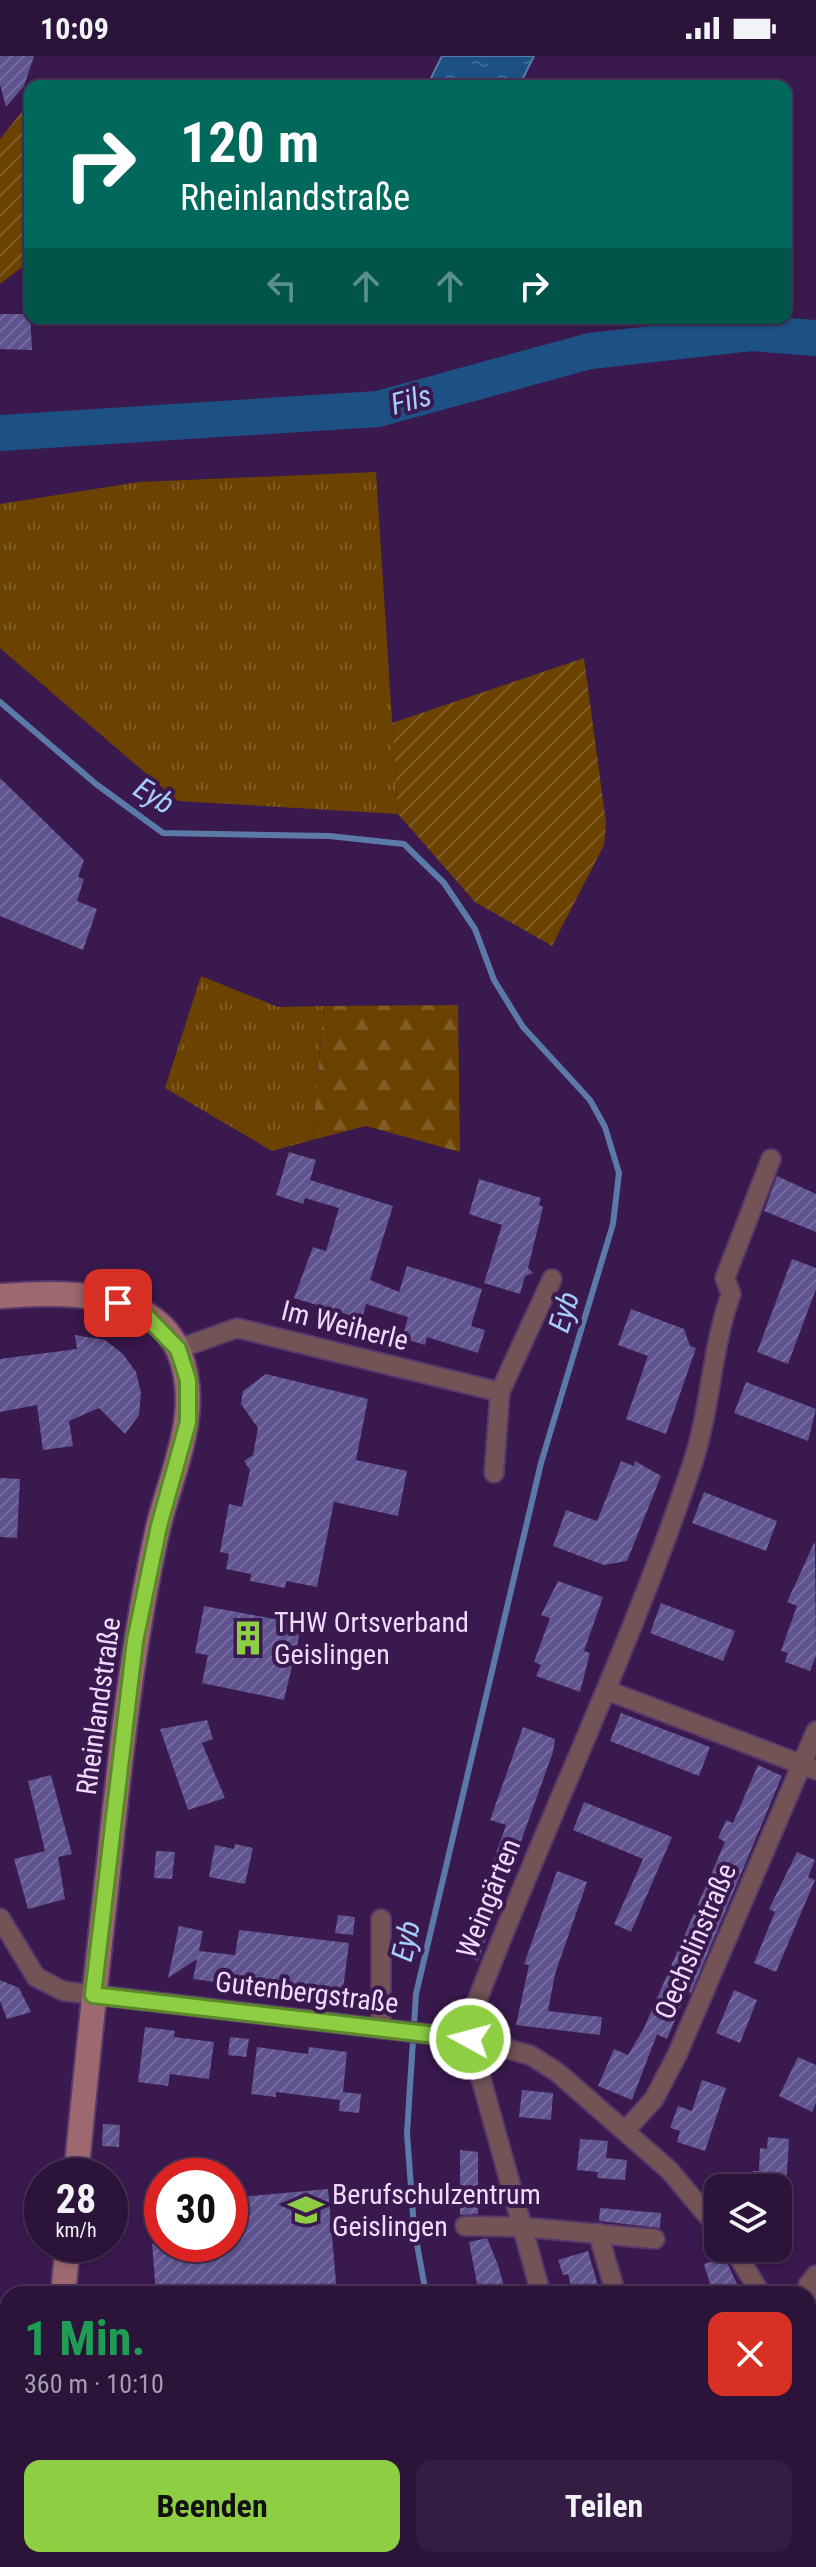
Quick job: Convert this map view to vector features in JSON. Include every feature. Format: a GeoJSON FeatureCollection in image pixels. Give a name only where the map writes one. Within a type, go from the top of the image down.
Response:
{"type":"FeatureCollection","features":[{"type":"Feature","properties":{"kind":"main road","name":"Rheinlandstraße"},"geometry":{"type":"LineString","coordinates":[[0,1296],[51,1294],[118,1303],[145,1315],[178,1349],[188,1380],[188,1422],[159,1526],[135,1641],[93,1995],[78,2158]]}},
{"type":"Feature","properties":{"kind":"main road"},"geometry":{"type":"LineString","coordinates":[[64,2286],[66,2262]]}},
{"type":"Feature","properties":{"kind":"street","name":"Weingärten"},"geometry":{"type":"LineString","coordinates":[[539,2286],[523,2227],[460,2038],[606,1690],[694,1462],[718,1330],[731,1294],[725,1278],[771,1159]]}},
{"type":"Feature","properties":{"kind":"street"},"geometry":{"type":"LineString","coordinates":[[494,1473],[500,1392],[552,1279]]}},
{"type":"Feature","properties":{"kind":"street","name":"Im Weiherle"},"geometry":{"type":"LineString","coordinates":[[178,1349],[237,1328],[500,1392]]}},
{"type":"Feature","properties":{"kind":"street"},"geometry":{"type":"LineString","coordinates":[[606,1690],[809,1768]]}},
{"type":"Feature","properties":{"kind":"street","name":"Oechslinstraße"},"geometry":{"type":"LineString","coordinates":[[626,2130],[654,2099],[677,2055],[809,1768],[816,1731]]}},
{"type":"Feature","properties":{"kind":"street","name":"Gutenbergstraße"},"geometry":{"type":"LineString","coordinates":[[0,1918],[36,1977],[63,1991],[460,2038],[530,2055],[626,2130],[669,2170],[704,2211]]}},
{"type":"Feature","properties":{"kind":"street"},"geometry":{"type":"LineString","coordinates":[[381,1919],[387,2029]]}},
{"type":"Feature","properties":{"kind":"street"},"geometry":{"type":"LineString","coordinates":[[465,2226],[523,2227],[655,2239]]}},
{"type":"Feature","properties":{"kind":"street"},"geometry":{"type":"LineString","coordinates":[[598,2233],[614,2286]]}},
{"type":"Feature","properties":{"kind":"street"},"geometry":{"type":"LineString","coordinates":[[742,2262],[756,2286]]}},
{"type":"Feature","properties":{"kind":"green space"},"geometry":{"type":"Polygon","coordinates":[[[24,109],[24,266],[0,284],[0,139],[24,109]]]}},
{"type":"Feature","properties":{"kind":"green space"},"geometry":{"type":"Polygon","coordinates":[[[376,472],[398,814],[178,801],[0,648],[0,504],[139,482],[376,472]]]}},
{"type":"Feature","properties":{"kind":"green space"},"geometry":{"type":"Polygon","coordinates":[[[584,658],[606,823],[604,845],[552,946],[475,902],[398,814],[392,723],[584,658]]]}},
{"type":"Feature","properties":{"kind":"green space"},"geometry":{"type":"Polygon","coordinates":[[[201,976],[278,1007],[324,1006],[312,1140],[272,1151],[165,1088],[201,976]]]}},
{"type":"Feature","properties":{"kind":"green space"},"geometry":{"type":"Polygon","coordinates":[[[458,1005],[460,1152],[366,1126],[312,1140],[324,1006],[458,1005]]]}},
{"type":"Feature","properties":{"kind":"water"},"geometry":{"type":"Polygon","coordinates":[[[442,56],[534,56],[522,80],[430,80],[442,56]]]}},
{"type":"Feature","properties":{"kind":"building"},"geometry":{"type":"Polygon","coordinates":[[[0,56],[34,56],[24,86],[6,107],[0,84],[0,56]]]}},
{"type":"Feature","properties":{"kind":"building"},"geometry":{"type":"Polygon","coordinates":[[[0,314],[24,314],[24,324],[31,324],[32,350],[0,349],[0,314]]]}},
{"type":"Feature","properties":{"kind":"building"},"geometry":{"type":"Polygon","coordinates":[[[0,778],[84,860],[78,877],[84,879],[77,901],[97,909],[83,950],[0,916],[0,778]]]}},
{"type":"Feature","properties":{"kind":"building"},"geometry":{"type":"Polygon","coordinates":[[[289,1152],[316,1160],[310,1180],[393,1206],[370,1280],[399,1292],[407,1266],[482,1289],[471,1326],[485,1330],[478,1353],[427,1337],[425,1345],[402,1338],[408,1317],[366,1304],[362,1319],[294,1298],[313,1247],[326,1251],[339,1208],[305,1198],[303,1204],[276,1195],[289,1152]]]}},
{"type":"Feature","properties":{"kind":"building"},"geometry":{"type":"Polygon","coordinates":[[[777,1176],[816,1194],[816,1232],[764,1211],[777,1176]]]}},
{"type":"Feature","properties":{"kind":"building"},"geometry":{"type":"Polygon","coordinates":[[[479,1179],[541,1198],[539,1205],[543,1207],[528,1268],[533,1273],[525,1276],[520,1294],[484,1283],[502,1225],[469,1214],[479,1179]]]}},
{"type":"Feature","properties":{"kind":"building"},"geometry":{"type":"Polygon","coordinates":[[[792,1259],[816,1268],[816,1289],[788,1364],[757,1352],[792,1259]]]}},
{"type":"Feature","properties":{"kind":"building"},"geometry":{"type":"Polygon","coordinates":[[[631,1309],[684,1329],[690,1346],[696,1348],[666,1434],[626,1419],[648,1356],[618,1345],[631,1309]]]}},
{"type":"Feature","properties":{"kind":"building"},"geometry":{"type":"Polygon","coordinates":[[[75,1335],[105,1340],[123,1354],[136,1372],[141,1393],[139,1415],[125,1434],[99,1408],[69,1421],[73,1446],[43,1450],[37,1405],[0,1412],[0,1359],[77,1349],[75,1335]]]}},
{"type":"Feature","properties":{"kind":"building"},"geometry":{"type":"Polygon","coordinates":[[[266,1374],[368,1399],[356,1460],[407,1471],[398,1516],[334,1502],[317,1587],[286,1581],[285,1588],[250,1581],[251,1574],[226,1569],[229,1554],[220,1552],[229,1504],[242,1507],[250,1470],[244,1461],[253,1455],[258,1428],[241,1404],[243,1391],[266,1374]]]}},
{"type":"Feature","properties":{"kind":"building"},"geometry":{"type":"Polygon","coordinates":[[[746,1382],[816,1409],[808,1441],[734,1413],[746,1382]]]}},
{"type":"Feature","properties":{"kind":"building"},"geometry":{"type":"Polygon","coordinates":[[[621,1461],[634,1466],[635,1461],[661,1476],[627,1561],[604,1565],[553,1546],[566,1510],[597,1521],[621,1461]]]}},
{"type":"Feature","properties":{"kind":"building"},"geometry":{"type":"Polygon","coordinates":[[[0,1478],[20,1479],[17,1538],[0,1537],[0,1478]]]}},
{"type":"Feature","properties":{"kind":"building"},"geometry":{"type":"Polygon","coordinates":[[[704,1492],[777,1521],[766,1551],[692,1523],[704,1492]]]}},
{"type":"Feature","properties":{"kind":"building"},"geometry":{"type":"Polygon","coordinates":[[[815,1541],[816,1656],[810,1671],[785,1662],[788,1653],[781,1651],[797,1606],[787,1602],[815,1541]]]}},
{"type":"Feature","properties":{"kind":"building"},"geometry":{"type":"Polygon","coordinates":[[[558,1581],[603,1597],[584,1651],[590,1653],[580,1692],[536,1676],[541,1665],[534,1662],[550,1618],[541,1615],[558,1581]]]}},
{"type":"Feature","properties":{"kind":"building"},"geometry":{"type":"Polygon","coordinates":[[[661,1603],[735,1631],[723,1661],[650,1633],[661,1603]]]}},
{"type":"Feature","properties":{"kind":"building","name":"THW Ortsverband Geislingen"},"geometry":{"type":"Polygon","coordinates":[[[204,1606],[302,1624],[284,1700],[202,1683],[208,1655],[195,1653],[204,1606]]]}},
{"type":"Feature","properties":{"kind":"building"},"geometry":{"type":"Polygon","coordinates":[[[621,1713],[710,1747],[699,1776],[610,1741],[621,1713]]]}},
{"type":"Feature","properties":{"kind":"building"},"geometry":{"type":"Polygon","coordinates":[[[207,1720],[213,1739],[202,1743],[225,1798],[188,1810],[160,1729],[207,1720]]]}},
{"type":"Feature","properties":{"kind":"building"},"geometry":{"type":"Polygon","coordinates":[[[523,1727],[555,1739],[553,1752],[478,1961],[461,1954],[506,1825],[490,1820],[523,1727]]]}},
{"type":"Feature","properties":{"kind":"building"},"geometry":{"type":"Polygon","coordinates":[[[758,1765],[782,1776],[691,1993],[687,1991],[667,2039],[657,2034],[632,2100],[598,2086],[614,2049],[628,2055],[644,2028],[725,1842],[718,1838],[726,1820],[733,1823],[758,1765]]]}},
{"type":"Feature","properties":{"kind":"building"},"geometry":{"type":"Polygon","coordinates":[[[51,1775],[72,1854],[58,1857],[65,1899],[28,1909],[14,1859],[45,1851],[28,1781],[51,1775]]]}},
{"type":"Feature","properties":{"kind":"building"},"geometry":{"type":"Polygon","coordinates":[[[584,1802],[672,1837],[631,1932],[614,1924],[643,1859],[573,1830],[584,1802]]]}},
{"type":"Feature","properties":{"kind":"building"},"geometry":{"type":"Polygon","coordinates":[[[235,1844],[253,1848],[245,1884],[209,1877],[215,1845],[234,1849],[235,1844]]]}},
{"type":"Feature","properties":{"kind":"building"},"geometry":{"type":"Polygon","coordinates":[[[156,1851],[175,1852],[172,1879],[154,1878],[156,1851]]]}},
{"type":"Feature","properties":{"kind":"building"},"geometry":{"type":"Polygon","coordinates":[[[797,1852],[815,1860],[808,1877],[815,1880],[776,1972],[754,1963],[775,1912],[769,1909],[797,1852]]]}},
{"type":"Feature","properties":{"kind":"building"},"geometry":{"type":"Polygon","coordinates":[[[557,1871],[587,1882],[555,1974],[548,2011],[602,2017],[600,2035],[516,2025],[529,1965],[524,1964],[557,1871]]]}},
{"type":"Feature","properties":{"kind":"building"},"geometry":{"type":"Polygon","coordinates":[[[338,1915],[355,1917],[353,1935],[335,1933],[338,1915]]]}},
{"type":"Feature","properties":{"kind":"building"},"geometry":{"type":"Polygon","coordinates":[[[179,1926],[203,1931],[199,1951],[235,1955],[239,1930],[349,1943],[341,2005],[311,2002],[312,1995],[193,1979],[197,1959],[168,1978],[179,1926]]]}},
{"type":"Feature","properties":{"kind":"building"},"geometry":{"type":"Polygon","coordinates":[[[0,1980],[19,1988],[31,2012],[7,2019],[0,2001],[0,1980]]]}},
{"type":"Feature","properties":{"kind":"building"},"geometry":{"type":"Polygon","coordinates":[[[734,1990],[757,2000],[740,2043],[716,2033],[734,1990]]]}},
{"type":"Feature","properties":{"kind":"building"},"geometry":{"type":"Polygon","coordinates":[[[145,2027],[175,2031],[174,2037],[214,2042],[209,2079],[170,2074],[168,2086],[138,2082],[145,2027]]]}},
{"type":"Feature","properties":{"kind":"building"},"geometry":{"type":"Polygon","coordinates":[[[230,2037],[249,2039],[246,2057],[228,2055],[230,2037]]]}},
{"type":"Feature","properties":{"kind":"building"},"geometry":{"type":"Polygon","coordinates":[[[257,2047],[308,2054],[309,2047],[347,2052],[343,2092],[361,2094],[359,2113],[339,2111],[340,2100],[276,2092],[276,2097],[251,2094],[257,2047]]]}},
{"type":"Feature","properties":{"kind":"building"},"geometry":{"type":"Polygon","coordinates":[[[798,2057],[816,2065],[816,2103],[812,2112],[779,2096],[798,2057]]]}},
{"type":"Feature","properties":{"kind":"building"},"geometry":{"type":"Polygon","coordinates":[[[702,2080],[726,2088],[705,2151],[677,2142],[680,2131],[670,2128],[678,2106],[692,2111],[702,2080]]]}},
{"type":"Feature","properties":{"kind":"building"},"geometry":{"type":"Polygon","coordinates":[[[522,2090],[553,2093],[551,2120],[519,2117],[522,2090]]]}},
{"type":"Feature","properties":{"kind":"building"},"geometry":{"type":"Polygon","coordinates":[[[103,2124],[120,2125],[119,2147],[102,2146],[103,2124]]]}},
{"type":"Feature","properties":{"kind":"building"},"geometry":{"type":"Polygon","coordinates":[[[768,2137],[789,2139],[787,2174],[753,2174],[753,2171],[759,2171],[760,2148],[767,2149],[768,2137]]]}},
{"type":"Feature","properties":{"kind":"building"},"geometry":{"type":"Polygon","coordinates":[[[580,2139],[608,2141],[606,2158],[627,2160],[625,2180],[597,2178],[598,2172],[577,2170],[580,2139]]]}},
{"type":"Feature","properties":{"kind":"building"},"geometry":{"type":"Polygon","coordinates":[[[460,2150],[478,2152],[478,2214],[460,2215],[460,2150]]]}},
{"type":"Feature","properties":{"kind":"building"},"geometry":{"type":"Polygon","coordinates":[[[328,2189],[336,2286],[155,2286],[153,2262],[248,2262],[248,2196],[328,2189]]]}},
{"type":"Feature","properties":{"kind":"building"},"geometry":{"type":"Polygon","coordinates":[[[600,2208],[661,2213],[660,2228],[599,2221],[600,2208]]]}},
{"type":"Feature","properties":{"kind":"building"},"geometry":{"type":"Polygon","coordinates":[[[487,2238],[504,2286],[477,2286],[469,2242],[487,2238]]]}},
{"type":"Feature","properties":{"kind":"building"},"geometry":{"type":"Polygon","coordinates":[[[588,2251],[598,2286],[571,2286],[568,2274],[563,2275],[558,2260],[588,2251]]]}},
{"type":"Feature","properties":{"kind":"building"},"geometry":{"type":"Polygon","coordinates":[[[727,2262],[737,2284],[711,2286],[704,2264],[727,2262]]]}},
{"type":"Feature","properties":{"kind":"waterway","name":"Fils"},"geometry":{"type":"LineString","coordinates":[[0,433],[378,409],[590,351],[751,333],[816,338]]}},
{"type":"Feature","properties":{"kind":"waterway","name":"Eyb"},"geometry":{"type":"LineString","coordinates":[[0,702],[96,784],[163,833],[329,836],[404,844],[444,883],[475,929],[494,980],[523,1027],[590,1100],[605,1127],[619,1173],[613,1224],[541,1463],[416,1994],[407,2133],[414,2228],[425,2286]]}},
{"type":"Feature","properties":{"kind":"place","name":"THW Ortsverband Geislingen"},"geometry":{"type":"Point","coordinates":[248,1638]}},
{"type":"Feature","properties":{"kind":"place","name":"Berufschulzentrum Geislingen"},"geometry":{"type":"Point","coordinates":[306,2210]}},
{"type":"Feature","properties":{"kind":"route"},"geometry":{"type":"LineString","coordinates":[[118,1303],[145,1315],[166,1332],[178,1349],[188,1380],[188,1422],[159,1526],[135,1641],[93,1995],[470,2039]]}}]}
